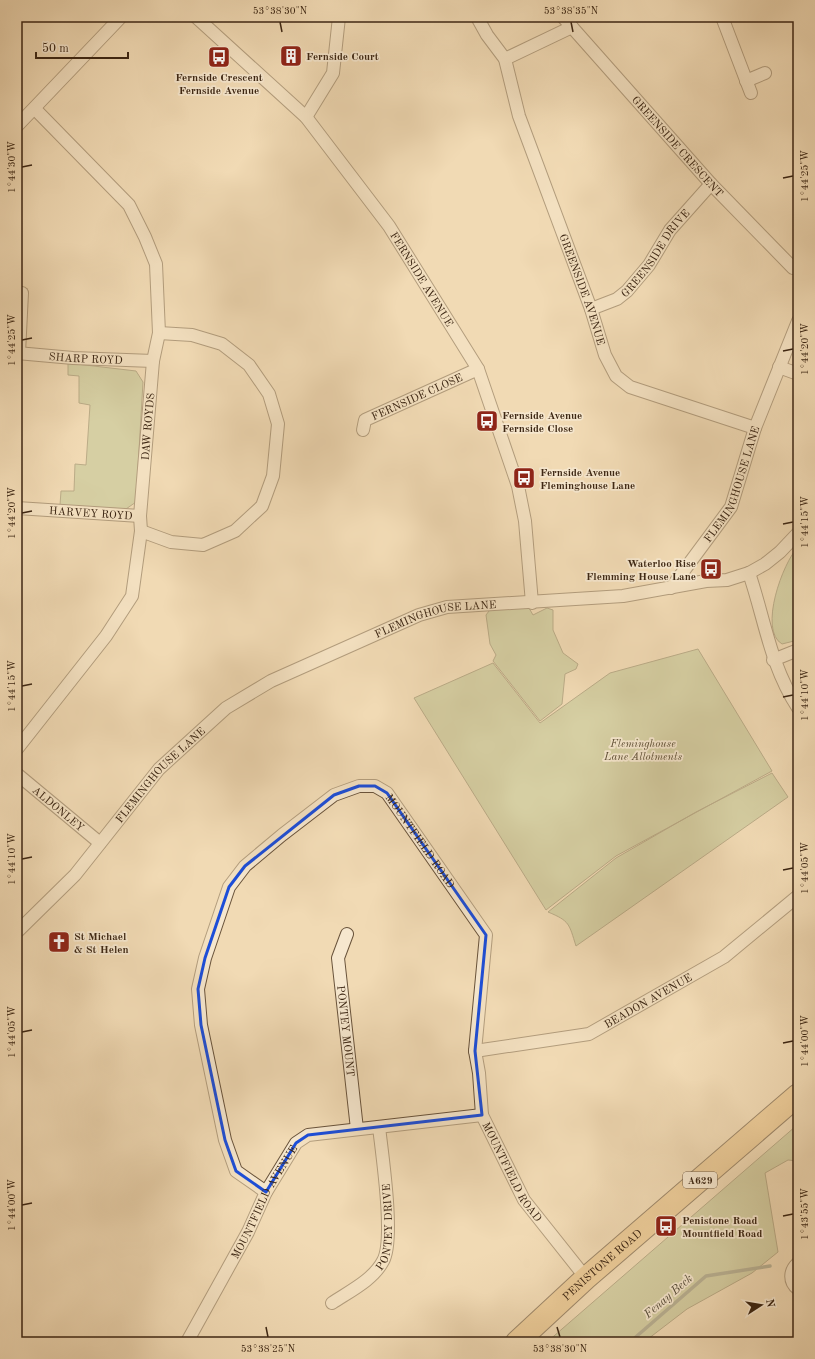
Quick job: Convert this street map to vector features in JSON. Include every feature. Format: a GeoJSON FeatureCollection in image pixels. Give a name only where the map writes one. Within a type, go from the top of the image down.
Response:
{"type":"FeatureCollection","features":[{"type":"Feature","properties":{"kind":"highway","name":"PENISTONE ROAD"},"geometry":{"type":"LineString","coordinates":[[517,1342],[586,1278],[798,1095]]}},
{"type":"Feature","properties":{"kind":"street"},"geometry":{"type":"LineString","coordinates":[[17,126],[35,109],[121,17]]}},
{"type":"Feature","properties":{"kind":"street","name":"FERNSIDE AVENUE"},"geometry":{"type":"LineString","coordinates":[[196,17],[306,117],[389,226],[478,369],[518,486],[525,521],[532,603]]}},
{"type":"Feature","properties":{"kind":"street"},"geometry":{"type":"LineString","coordinates":[[306,117],[333,73],[338,17]]}},
{"type":"Feature","properties":{"kind":"street","name":"GREENSIDE AVENUE"},"geometry":{"type":"LineString","coordinates":[[477,17],[487,35],[505,59],[519,116],[591,309],[607,360],[616,376],[630,387],[756,428]]}},
{"type":"Feature","properties":{"kind":"street","name":"GREENSIDE CRESCENT"},"geometry":{"type":"LineString","coordinates":[[564,17],[711,184],[793,268],[798,269]]}},
{"type":"Feature","properties":{"kind":"street"},"geometry":{"type":"LineString","coordinates":[[722,17],[751,93]]}},
{"type":"Feature","properties":{"kind":"street"},"geometry":{"type":"LineString","coordinates":[[505,59],[572,27]]}},
{"type":"Feature","properties":{"kind":"street"},"geometry":{"type":"LineString","coordinates":[[746,81],[765,73]]}},
{"type":"Feature","properties":{"kind":"street","name":"DAW ROYDS"},"geometry":{"type":"LineString","coordinates":[[17,749],[106,636],[132,596],[142,531],[140,516],[153,361],[159,333],[156,264],[145,237],[129,205],[35,109]]}},
{"type":"Feature","properties":{"kind":"street","name":"GREENSIDE DRIVE"},"geometry":{"type":"LineString","coordinates":[[591,309],[617,299],[627,291],[648,265],[670,230],[711,184]]}},
{"type":"Feature","properties":{"kind":"street","name":"SHARP ROYD"},"geometry":{"type":"LineString","coordinates":[[22,293],[18,353],[73,358],[153,361]]}},
{"type":"Feature","properties":{"kind":"street","name":"FLEMINGHOUSE LANE"},"geometry":{"type":"LineString","coordinates":[[17,932],[75,875],[159,769],[226,708],[271,681],[420,615],[447,608],[624,596],[671,588],[732,507],[756,428],[798,321]]}},
{"type":"Feature","properties":{"kind":"street"},"geometry":{"type":"LineString","coordinates":[[142,531],[171,542],[203,545],[235,531],[262,506],[273,476],[278,424],[269,394],[249,365],[222,344],[192,336],[159,333]]}},
{"type":"Feature","properties":{"kind":"street"},"geometry":{"type":"LineString","coordinates":[[779,367],[798,374]]}},
{"type":"Feature","properties":{"kind":"street","name":"FERNSIDE CLOSE"},"geometry":{"type":"LineString","coordinates":[[363,430],[365,420],[478,369]]}},
{"type":"Feature","properties":{"kind":"street","name":"HARVEY ROYD"},"geometry":{"type":"LineString","coordinates":[[17,508],[140,516]]}},
{"type":"Feature","properties":{"kind":"street"},"geometry":{"type":"LineString","coordinates":[[671,588],[706,581],[727,580],[749,573],[780,552],[798,533]]}},
{"type":"Feature","properties":{"kind":"street"},"geometry":{"type":"LineString","coordinates":[[749,573],[760,606],[773,660],[788,692],[798,708]]}},
{"type":"Feature","properties":{"kind":"street"},"geometry":{"type":"LineString","coordinates":[[773,660],[798,650]]}},
{"type":"Feature","properties":{"kind":"street","name":"ALDONLEY"},"geometry":{"type":"LineString","coordinates":[[17,774],[100,843]]}},
{"type":"Feature","properties":{"kind":"street","name":"MOUNTFIELD ROAD"},"geometry":{"type":"LineString","coordinates":[[266,1192],[236,1172],[225,1140],[201,1025],[198,989],[205,958],[229,887],[245,866],[334,795],[359,786],[375,786],[387,792],[486,935],[475,1050],[479,1073],[482,1115],[524,1200],[586,1278]]}},
{"type":"Feature","properties":{"kind":"street","name":"BEADON AVENUE"},"geometry":{"type":"LineString","coordinates":[[475,1050],[589,1034],[724,957],[798,896]]}},
{"type":"Feature","properties":{"kind":"street","name":"PONTEY MOUNT"},"geometry":{"type":"LineString","coordinates":[[347,934],[338,958],[357,1129]]}},
{"type":"Feature","properties":{"kind":"street","name":"MOUNTFIELD AVENUE"},"geometry":{"type":"LineString","coordinates":[[187,1342],[248,1232],[266,1192],[296,1143],[308,1134],[482,1115]]}},
{"type":"Feature","properties":{"kind":"street","name":"PONTEY DRIVE"},"geometry":{"type":"LineString","coordinates":[[332,1303],[368,1279],[384,1260],[389,1235],[379,1127]]}},
{"type":"Feature","properties":{"kind":"street"},"geometry":{"type":"LineString","coordinates":[[798,1263],[791,1276],[793,1285],[798,1289]]}},
{"type":"Feature","properties":{"kind":"highlighted area"},"geometry":{"type":"Polygon","coordinates":[[[359,786],[375,786],[387,793],[486,935],[475,1051],[482,1115],[308,1135],[296,1143],[266,1192],[236,1171],[225,1140],[201,1025],[198,989],[205,958],[229,887],[245,866],[334,795],[359,786]]]}},
{"type":"Feature","properties":{"kind":"green space"},"geometry":{"type":"Polygon","coordinates":[[[68,363],[136,371],[143,382],[136,502],[126,509],[60,505],[61,491],[74,491],[75,464],[86,465],[90,405],[79,403],[79,376],[68,375],[68,363]]]}},
{"type":"Feature","properties":{"kind":"green space"},"geometry":{"type":"Polygon","coordinates":[[[798,547],[798,640],[782,644],[775,636],[772,625],[775,596],[786,567],[798,547]]]}},
{"type":"Feature","properties":{"kind":"green space"},"geometry":{"type":"Polygon","coordinates":[[[523,606],[529,608],[533,615],[547,608],[553,610],[553,630],[563,653],[578,664],[576,669],[565,674],[562,704],[540,721],[493,661],[496,655],[490,644],[486,615],[492,607],[523,606]]]}},
{"type":"Feature","properties":{"kind":"green space","name":"Fleminghouse Lane Allotments"},"geometry":{"type":"Polygon","coordinates":[[[698,649],[772,771],[616,856],[546,910],[414,698],[493,663],[540,723],[610,673],[698,649]]]}},
{"type":"Feature","properties":{"kind":"green space"},"geometry":{"type":"Polygon","coordinates":[[[772,773],[788,797],[576,946],[568,924],[561,918],[548,912],[616,858],[696,812],[772,773]]]}},
{"type":"Feature","properties":{"kind":"green space"},"geometry":{"type":"Polygon","coordinates":[[[796,1126],[798,1126],[798,1161],[788,1160],[765,1173],[778,1252],[752,1273],[687,1309],[644,1342],[547,1342],[796,1126]]]}},
{"type":"Feature","properties":{"kind":"waterway","name":"Fenay Beck"},"geometry":{"type":"LineString","coordinates":[[630,1342],[706,1276],[770,1266]]}},
{"type":"Feature","properties":{"kind":"place","name":"Fernside Court"},"geometry":{"type":"Point","coordinates":[291,56]}},
{"type":"Feature","properties":{"kind":"place","name":"Fernside Crescent Fernside Avenue"},"geometry":{"type":"Point","coordinates":[219,57]}},
{"type":"Feature","properties":{"kind":"place","name":"Fernside Avenue Fernside Close"},"geometry":{"type":"Point","coordinates":[487,421]}},
{"type":"Feature","properties":{"kind":"place","name":"Fernside Avenue Fleminghouse Lane"},"geometry":{"type":"Point","coordinates":[524,478]}},
{"type":"Feature","properties":{"kind":"place","name":"Waterloo Rise Flemming House Lane"},"geometry":{"type":"Point","coordinates":[711,569]}},
{"type":"Feature","properties":{"kind":"place","name":"St Michael & St Helen"},"geometry":{"type":"Point","coordinates":[59,942]}},
{"type":"Feature","properties":{"kind":"place","name":"Penistone Road Mountfield Road"},"geometry":{"type":"Point","coordinates":[666,1226]}}]}
